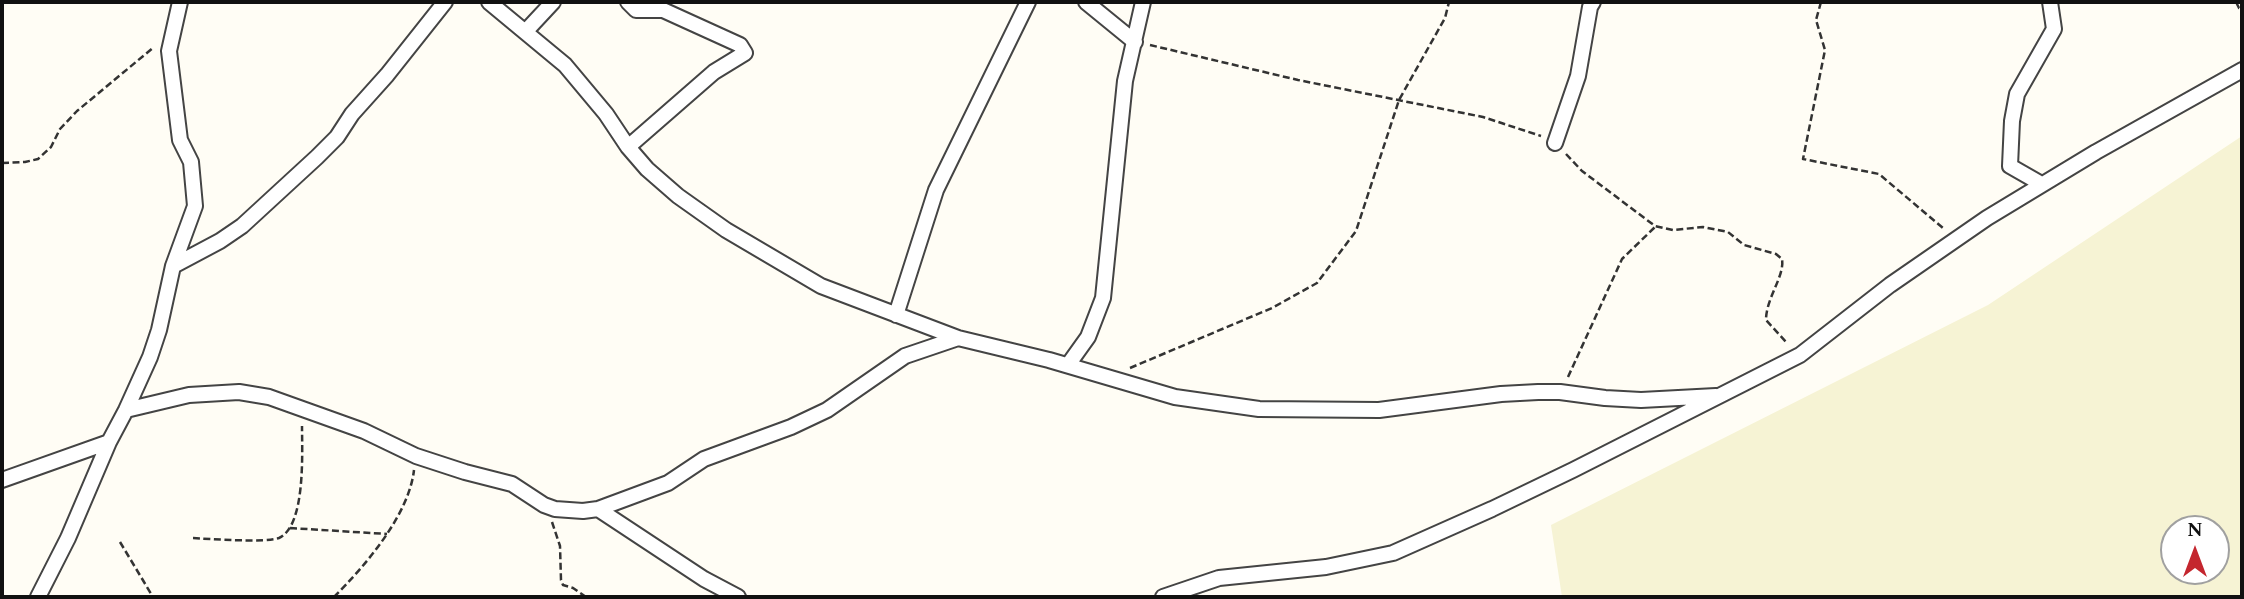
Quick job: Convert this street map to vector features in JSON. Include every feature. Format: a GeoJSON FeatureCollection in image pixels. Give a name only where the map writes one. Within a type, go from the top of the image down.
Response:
{"type":"FeatureCollection","features":[{"type":"Feature","properties":{"kind":"street"},"geometry":{"type":"LineString","coordinates":[[38,597],[68,538],[108,442],[126,410],[156,339],[173,267],[195,206],[191,162],[180,140],[169,51],[180,2]]}},
{"type":"Feature","properties":{"kind":"street"},"geometry":{"type":"LineString","coordinates":[[173,267],[242,226],[317,157],[337,137],[352,114],[445,2]]}},
{"type":"Feature","properties":{"kind":"street"},"geometry":{"type":"LineString","coordinates":[[489,2],[565,65],[606,114],[628,147],[647,169],[678,196],[726,230],[821,286],[958,338],[1024,353],[1175,397],[1259,409],[1379,410],[1501,394],[1560,392],[1641,400],[1716,396]]}},
{"type":"Feature","properties":{"kind":"street"},"geometry":{"type":"LineString","coordinates":[[526,31],[553,2]]}},
{"type":"Feature","properties":{"kind":"street"},"geometry":{"type":"LineString","coordinates":[[628,2],[636,10],[663,10],[740,45],[745,53],[714,72],[628,147]]}},
{"type":"Feature","properties":{"kind":"street"},"geometry":{"type":"LineString","coordinates":[[896,316],[936,190],[1028,2]]}},
{"type":"Feature","properties":{"kind":"street"},"geometry":{"type":"LineString","coordinates":[[1086,2],[1135,42]]}},
{"type":"Feature","properties":{"kind":"street"},"geometry":{"type":"LineString","coordinates":[[1068,365],[1088,337],[1103,298],[1125,81],[1143,2]]}},
{"type":"Feature","properties":{"kind":"street"},"geometry":{"type":"LineString","coordinates":[[1556,143],[1578,76],[1593,2]]}},
{"type":"Feature","properties":{"kind":"street"},"geometry":{"type":"LineString","coordinates":[[2038,183],[2010,166],[2012,121],[2017,94],[2054,29],[2050,2]]}},
{"type":"Feature","properties":{"kind":"street"},"geometry":{"type":"LineString","coordinates":[[1163,597],[1219,578],[1326,568],[1393,553],[1584,465],[1800,355],[1890,285],[1987,218],[2096,152],[2242,71]]}},
{"type":"Feature","properties":{"kind":"street"},"geometry":{"type":"LineString","coordinates":[[126,410],[188,395],[239,392],[269,397],[364,431],[416,456],[512,484],[544,505],[569,511],[598,509],[668,483],[704,459],[791,427],[827,410],[905,356],[958,338]]}},
{"type":"Feature","properties":{"kind":"street"},"geometry":{"type":"LineString","coordinates":[[2,480],[108,442]]}},
{"type":"Feature","properties":{"kind":"street"},"geometry":{"type":"LineString","coordinates":[[598,509],[704,579],[738,597]]}},
{"type":"Feature","properties":{"kind":"path"},"geometry":{"type":"LineString","coordinates":[[1107,378],[1272,307],[1317,284],[1356,231],[1399,100],[1445,18],[1449,2]]}},
{"type":"Feature","properties":{"kind":"path"},"geometry":{"type":"LineString","coordinates":[[1821,2],[1816,20],[1825,50],[1803,159],[1879,174],[1956,240]]}},
{"type":"Feature","properties":{"kind":"path"},"geometry":{"type":"LineString","coordinates":[[2236,2],[2242,9]]}},
{"type":"Feature","properties":{"kind":"path"},"geometry":{"type":"LineString","coordinates":[[2,163],[38,159],[51,147],[60,129],[78,111],[174,32]]}},
{"type":"Feature","properties":{"kind":"path"},"geometry":{"type":"LineString","coordinates":[[1135,42],[1298,80],[1483,117],[1534,132],[1556,143],[1582,171],[1655,226],[1673,230],[1703,227],[1728,232],[1744,245],[1782,258],[1783,267],[1766,307],[1766,320],[1800,355]]}},
{"type":"Feature","properties":{"kind":"path"},"geometry":{"type":"LineString","coordinates":[[1560,392],[1622,259],[1655,226]]}},
{"type":"Feature","properties":{"kind":"path"},"geometry":{"type":"LineString","coordinates":[[193,538],[271,540],[284,535],[290,528],[300,496],[303,408]]}},
{"type":"Feature","properties":{"kind":"path"},"geometry":{"type":"LineString","coordinates":[[334,597],[387,534],[402,509],[412,482],[416,456]]}},
{"type":"Feature","properties":{"kind":"path"},"geometry":{"type":"LineString","coordinates":[[544,505],[560,546],[561,580],[564,585],[586,597]]}},
{"type":"Feature","properties":{"kind":"path"},"geometry":{"type":"LineString","coordinates":[[290,528],[387,534]]}},
{"type":"Feature","properties":{"kind":"path"},"geometry":{"type":"LineString","coordinates":[[120,542],[153,597]]}},
{"type":"Feature","properties":{"kind":"shaded area"},"geometry":{"type":"Polygon","coordinates":[[[2242,136],[2242,597],[1562,597],[1551,525],[1988,305],[2242,136]]]}}]}
